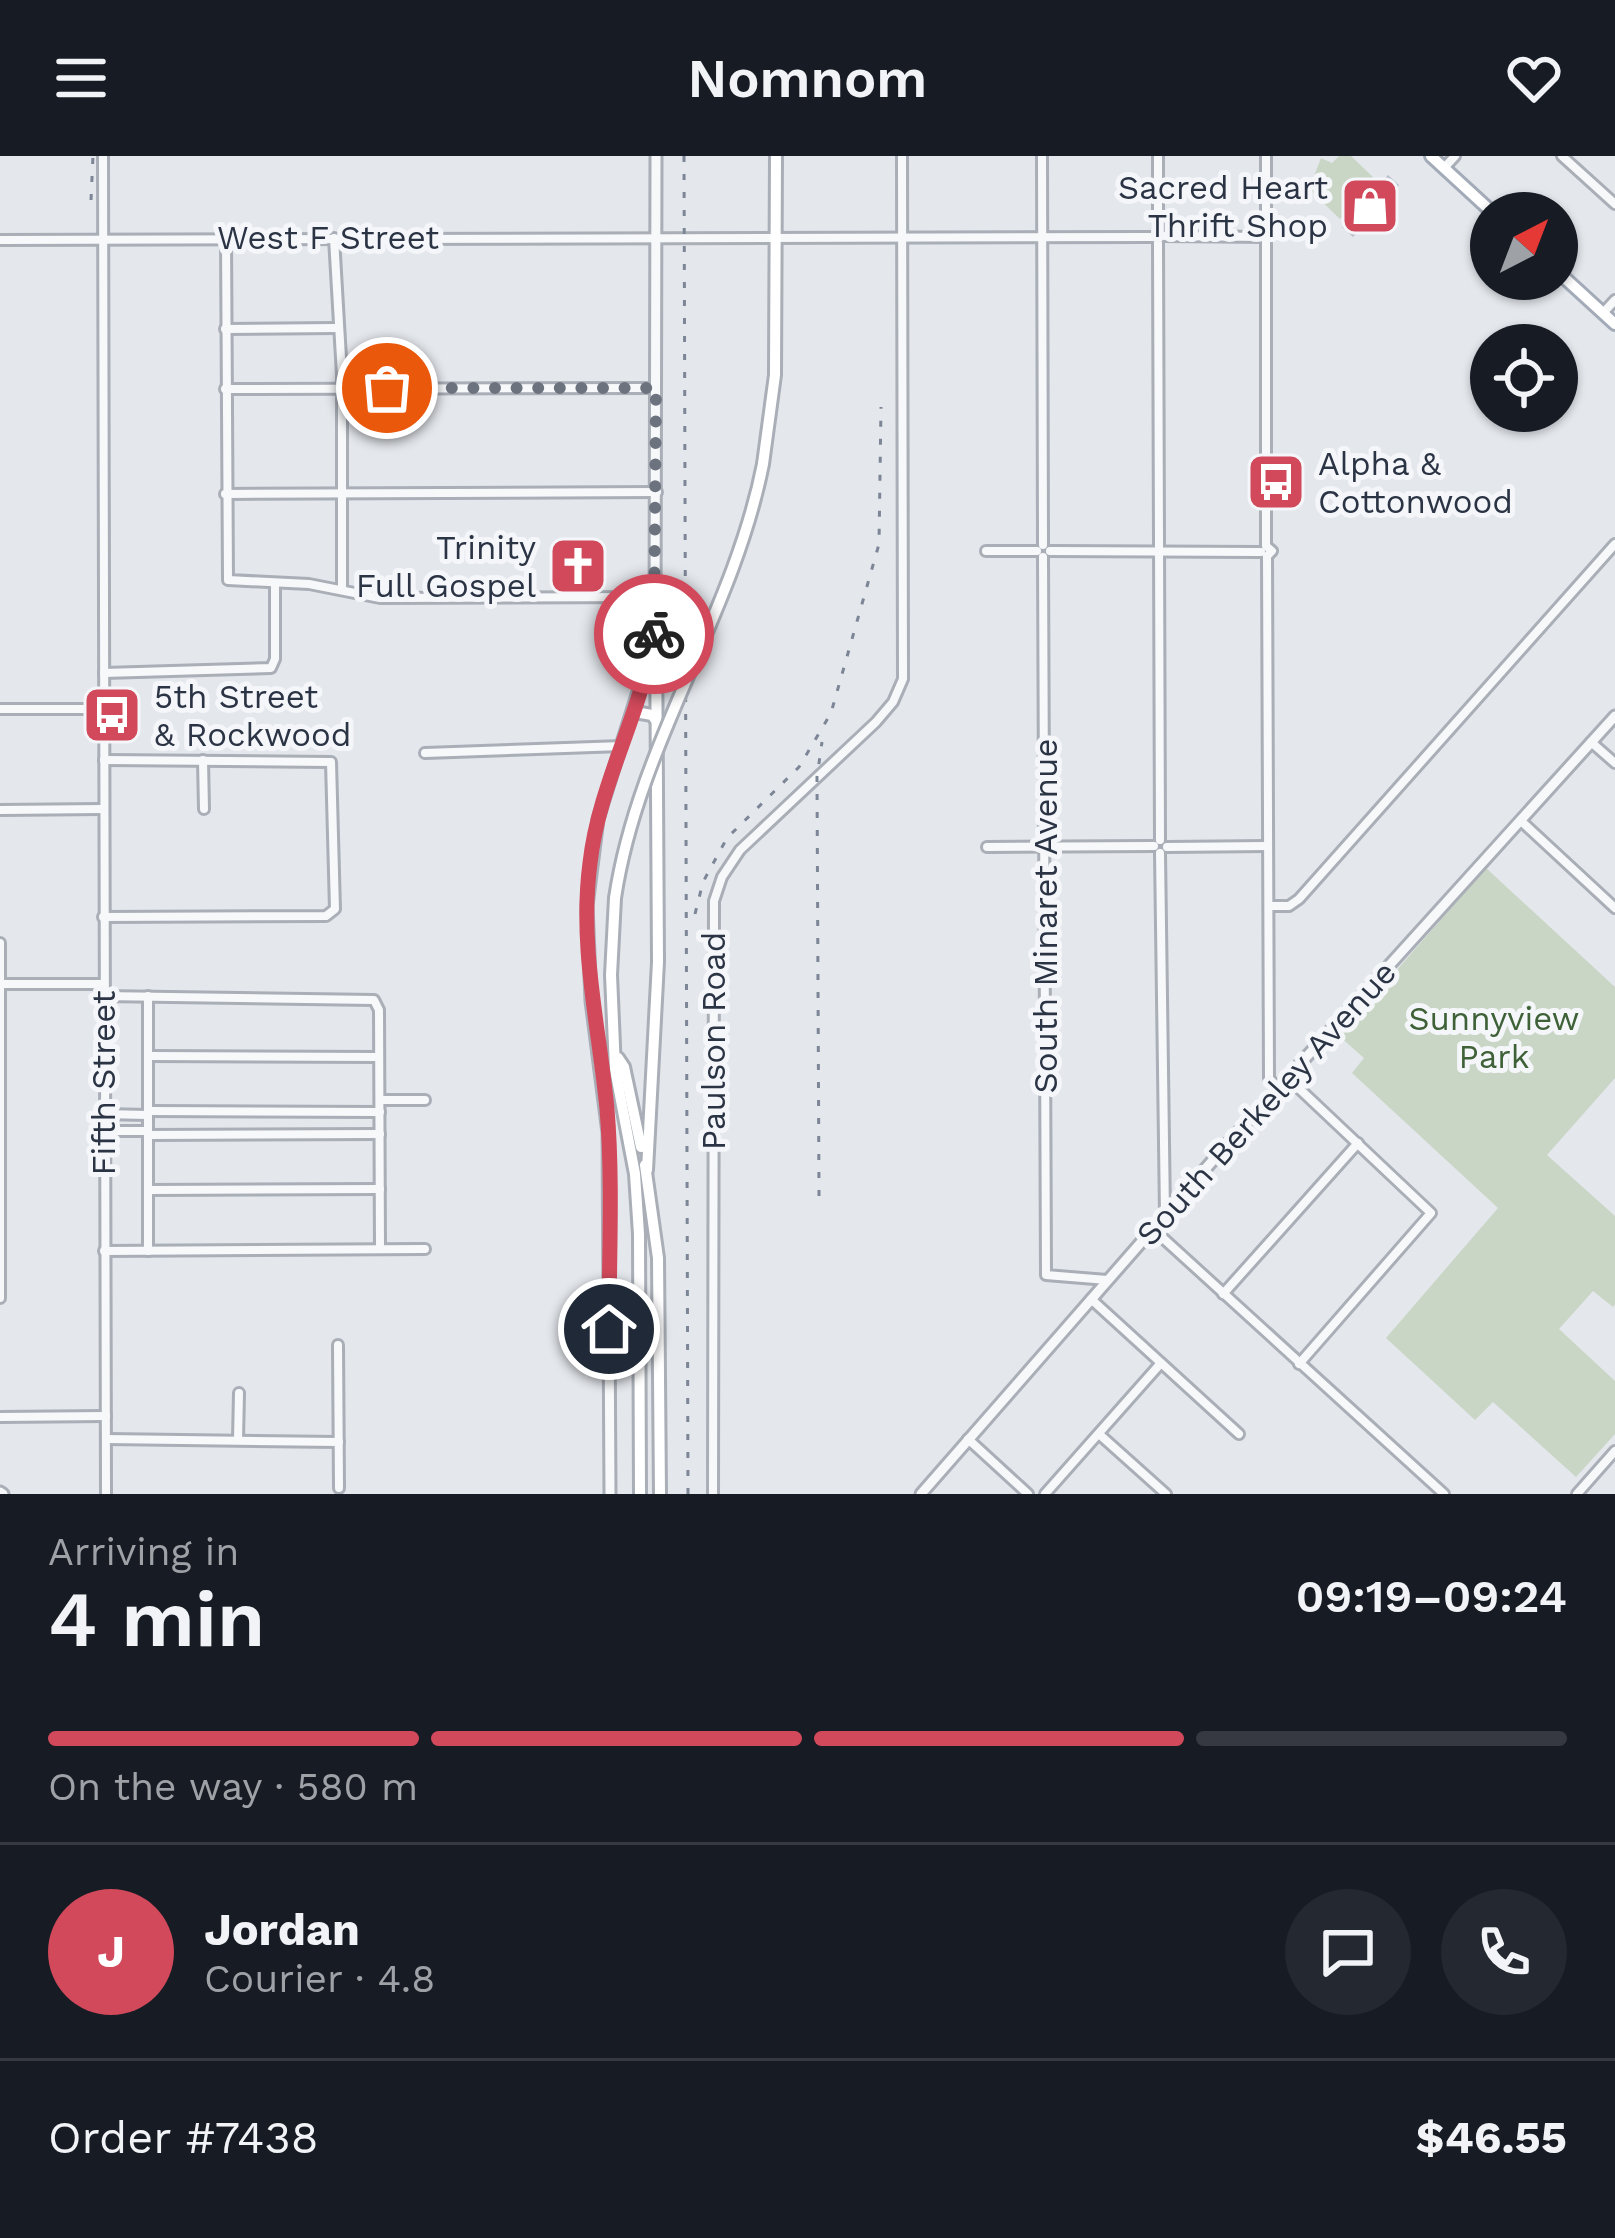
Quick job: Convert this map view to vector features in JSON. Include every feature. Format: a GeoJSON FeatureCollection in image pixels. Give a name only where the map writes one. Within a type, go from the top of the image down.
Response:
{"type":"FeatureCollection","features":[{"type":"Feature","properties":{"kind":"main road"},"geometry":{"type":"LineString","coordinates":[[640,1494],[637,1193],[615,1069],[611,975],[615,898],[643,779],[726,591],[763,464],[775,375],[776,156]]}},
{"type":"Feature","properties":{"kind":"main road"},"geometry":{"type":"LineString","coordinates":[[1431,156],[1470,192]]}},
{"type":"Feature","properties":{"kind":"main road"},"geometry":{"type":"LineString","coordinates":[[1578,290],[1615,324]]}},
{"type":"Feature","properties":{"kind":"main road"},"geometry":{"type":"LineString","coordinates":[[646,1170],[658,962],[656,624]]}},
{"type":"Feature","properties":{"kind":"main road"},"geometry":{"type":"LineString","coordinates":[[635,712],[652,715],[658,723]]}},
{"type":"Feature","properties":{"kind":"main road"},"geometry":{"type":"LineString","coordinates":[[618,1058],[624,1066],[646,1170],[658,1258],[660,1494]]}},
{"type":"Feature","properties":{"kind":"main road"},"geometry":{"type":"LineString","coordinates":[[610,1363],[639,1362]]}},
{"type":"Feature","properties":{"kind":"street","name":"Fifth Street"},"geometry":{"type":"LineString","coordinates":[[103,156],[106,1494]]}},
{"type":"Feature","properties":{"kind":"street"},"geometry":{"type":"LineString","coordinates":[[610,1494],[607,1113],[590,1001],[586,906],[598,819],[635,712],[656,624],[656,156]]}},
{"type":"Feature","properties":{"kind":"street"},"geometry":{"type":"LineString","coordinates":[[902,156],[902,237]]}},
{"type":"Feature","properties":{"kind":"street","name":"South Minaret Avenue"},"geometry":{"type":"LineString","coordinates":[[1042,156],[1046,1275],[1107,1280]]}},
{"type":"Feature","properties":{"kind":"street"},"geometry":{"type":"LineString","coordinates":[[1158,156],[1166,1214]]}},
{"type":"Feature","properties":{"kind":"street"},"geometry":{"type":"LineString","coordinates":[[1266,156],[1269,1078],[1277,1090]]}},
{"type":"Feature","properties":{"kind":"street"},"geometry":{"type":"LineString","coordinates":[[1444,168],[1455,156]]}},
{"type":"Feature","properties":{"kind":"street"},"geometry":{"type":"LineString","coordinates":[[1562,156],[1615,204]]}},
{"type":"Feature","properties":{"kind":"street","name":"Paulson Road"},"geometry":{"type":"LineString","coordinates":[[713,1494],[716,895],[740,850],[888,709],[901,686],[902,237]]}},
{"type":"Feature","properties":{"kind":"street","name":"West F Street"},"geometry":{"type":"LineString","coordinates":[[0,240],[1266,237]]}},
{"type":"Feature","properties":{"kind":"street"},"geometry":{"type":"LineString","coordinates":[[226,238],[228,580],[380,598],[656,597]]}},
{"type":"Feature","properties":{"kind":"street"},"geometry":{"type":"LineString","coordinates":[[334,238],[342,389],[342,591]]}},
{"type":"Feature","properties":{"kind":"street"},"geometry":{"type":"LineString","coordinates":[[1603,313],[1615,300]]}},
{"type":"Feature","properties":{"kind":"street"},"geometry":{"type":"LineString","coordinates":[[225,329],[337,328]]}},
{"type":"Feature","properties":{"kind":"street"},"geometry":{"type":"LineString","coordinates":[[225,389],[656,388]]}},
{"type":"Feature","properties":{"kind":"street"},"geometry":{"type":"LineString","coordinates":[[225,494],[657,492]]}},
{"type":"Feature","properties":{"kind":"street"},"geometry":{"type":"LineString","coordinates":[[1269,906],[1286,906],[1299,899],[1615,544]]}},
{"type":"Feature","properties":{"kind":"street"},"geometry":{"type":"LineString","coordinates":[[986,550],[1265,551]]}},
{"type":"Feature","properties":{"kind":"street"},"geometry":{"type":"LineString","coordinates":[[104,673],[239,672],[273,666],[275,583]]}},
{"type":"Feature","properties":{"kind":"street"},"geometry":{"type":"LineString","coordinates":[[0,709],[104,709]]}},
{"type":"Feature","properties":{"kind":"street","name":"South Berkeley Avenue"},"geometry":{"type":"LineString","coordinates":[[921,1494],[1153,1228],[1615,716]]}},
{"type":"Feature","properties":{"kind":"street"},"geometry":{"type":"LineString","coordinates":[[1592,742],[1615,764]]}},
{"type":"Feature","properties":{"kind":"street"},"geometry":{"type":"LineString","coordinates":[[425,753],[622,746]]}},
{"type":"Feature","properties":{"kind":"street"},"geometry":{"type":"LineString","coordinates":[[103,916],[332,915],[331,762],[104,760]]}},
{"type":"Feature","properties":{"kind":"street"},"geometry":{"type":"LineString","coordinates":[[203,760],[204,808]]}},
{"type":"Feature","properties":{"kind":"street"},"geometry":{"type":"LineString","coordinates":[[0,809],[104,809]]}},
{"type":"Feature","properties":{"kind":"street"},"geometry":{"type":"LineString","coordinates":[[1521,821],[1615,908]]}},
{"type":"Feature","properties":{"kind":"street"},"geometry":{"type":"LineString","coordinates":[[987,847],[1268,846]]}},
{"type":"Feature","properties":{"kind":"street"},"geometry":{"type":"LineString","coordinates":[[0,944],[0,1298]]}},
{"type":"Feature","properties":{"kind":"street"},"geometry":{"type":"LineString","coordinates":[[0,984],[102,984]]}},
{"type":"Feature","properties":{"kind":"street"},"geometry":{"type":"LineString","coordinates":[[102,996],[374,1000],[380,1010],[380,1250]]}},
{"type":"Feature","properties":{"kind":"street"},"geometry":{"type":"LineString","coordinates":[[148,996],[148,1251]]}},
{"type":"Feature","properties":{"kind":"street"},"geometry":{"type":"LineString","coordinates":[[149,1056],[380,1057]]}},
{"type":"Feature","properties":{"kind":"street"},"geometry":{"type":"LineString","coordinates":[[1288,1078],[1430,1213],[1299,1364]]}},
{"type":"Feature","properties":{"kind":"street"},"geometry":{"type":"LineString","coordinates":[[380,1100],[425,1100]]}},
{"type":"Feature","properties":{"kind":"street"},"geometry":{"type":"LineString","coordinates":[[103,1114],[380,1112]]}},
{"type":"Feature","properties":{"kind":"street"},"geometry":{"type":"LineString","coordinates":[[131,1115],[131,1131]]}},
{"type":"Feature","properties":{"kind":"street"},"geometry":{"type":"LineString","coordinates":[[104,1131],[380,1133]]}},
{"type":"Feature","properties":{"kind":"street"},"geometry":{"type":"LineString","coordinates":[[1223,1294],[1358,1143]]}},
{"type":"Feature","properties":{"kind":"street"},"geometry":{"type":"LineString","coordinates":[[148,1190],[380,1189]]}},
{"type":"Feature","properties":{"kind":"street"},"geometry":{"type":"LineString","coordinates":[[1153,1228],[1444,1494]]}},
{"type":"Feature","properties":{"kind":"street"},"geometry":{"type":"LineString","coordinates":[[104,1251],[424,1249]]}},
{"type":"Feature","properties":{"kind":"street"},"geometry":{"type":"LineString","coordinates":[[1090,1299],[1239,1434]]}},
{"type":"Feature","properties":{"kind":"street"},"geometry":{"type":"LineString","coordinates":[[338,1345],[339,1488]]}},
{"type":"Feature","properties":{"kind":"street"},"geometry":{"type":"LineString","coordinates":[[1046,1494],[1162,1363]]}},
{"type":"Feature","properties":{"kind":"street"},"geometry":{"type":"LineString","coordinates":[[238,1393],[238,1440]]}},
{"type":"Feature","properties":{"kind":"street"},"geometry":{"type":"LineString","coordinates":[[0,1417],[106,1416]]}},
{"type":"Feature","properties":{"kind":"street"},"geometry":{"type":"LineString","coordinates":[[1099,1434],[1166,1494]]}},
{"type":"Feature","properties":{"kind":"street"},"geometry":{"type":"LineString","coordinates":[[967,1438],[1028,1494]]}},
{"type":"Feature","properties":{"kind":"street"},"geometry":{"type":"LineString","coordinates":[[106,1439],[339,1442]]}},
{"type":"Feature","properties":{"kind":"street"},"geometry":{"type":"LineString","coordinates":[[1593,1494],[1581,1490],[1615,1451]]}},
{"type":"Feature","properties":{"kind":"green space"},"geometry":{"type":"Polygon","coordinates":[[[1339,156],[1351,156],[1375,179],[1340,219],[1309,189],[1321,158],[1332,163],[1339,156]]]}},
{"type":"Feature","properties":{"kind":"green space","name":"Sunnyview Park"},"geometry":{"type":"Polygon","coordinates":[[[1486,868],[1615,987],[1615,1078],[1547,1155],[1615,1216],[1615,1304],[1613,1307],[1593,1291],[1559,1329],[1615,1381],[1615,1434],[1576,1477],[1493,1402],[1475,1420],[1386,1338],[1498,1208],[1352,1073],[1364,1058],[1339,1036],[1486,868]]]}},
{"type":"Feature","properties":{"kind":"building","name":"Sacred Heart Thrift Shop"},"geometry":{"type":"Polygon","coordinates":[[[1388,175],[1399,185],[1353,237],[1342,227],[1388,175]]]}},
{"type":"Feature","properties":{"kind":"railway"},"geometry":{"type":"LineString","coordinates":[[91,200],[93,156]]}},
{"type":"Feature","properties":{"kind":"railway"},"geometry":{"type":"LineString","coordinates":[[684,156],[688,1494]]}},
{"type":"Feature","properties":{"kind":"railway"},"geometry":{"type":"LineString","coordinates":[[695,914],[703,882],[727,838],[799,767],[831,713],[879,544],[881,407]]}},
{"type":"Feature","properties":{"kind":"railway"},"geometry":{"type":"LineString","coordinates":[[819,1196],[817,777],[822,742]]}},
{"type":"Feature","properties":{"kind":"way so far"},"geometry":{"type":"LineString","coordinates":[[387,388],[656,388],[654,634]]}},
{"type":"Feature","properties":{"kind":"place","name":"Sacred Heart Thrift Shop"},"geometry":{"type":"Point","coordinates":[1370,206]}},
{"type":"Feature","properties":{"kind":"place","name":"Alpha & Cottonwood"},"geometry":{"type":"Point","coordinates":[1276,482]}},
{"type":"Feature","properties":{"kind":"place","name":"Trinity Full Gospel"},"geometry":{"type":"Point","coordinates":[578,566]}},
{"type":"Feature","properties":{"kind":"place","name":"5th Street & Rockwood"},"geometry":{"type":"Point","coordinates":[112,715]}},
{"type":"Feature","properties":{"kind":"route"},"geometry":{"type":"LineString","coordinates":[[609,1329],[607,1113],[590,1001],[586,906],[598,819],[644,684],[654,634]]}}]}
